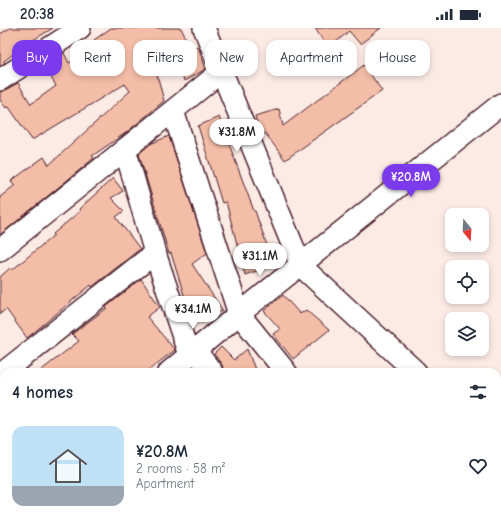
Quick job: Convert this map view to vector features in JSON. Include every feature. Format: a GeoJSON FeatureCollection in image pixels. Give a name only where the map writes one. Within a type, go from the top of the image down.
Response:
{"type":"FeatureCollection","features":[{"type":"Feature","properties":{"kind":"street"},"geometry":{"type":"LineString","coordinates":[[0,80],[80,28]]}},
{"type":"Feature","properties":{"kind":"street"},"geometry":{"type":"LineString","coordinates":[[204,28],[209,40]]}},
{"type":"Feature","properties":{"kind":"street"},"geometry":{"type":"LineString","coordinates":[[0,250],[216,76]]}},
{"type":"Feature","properties":{"kind":"street"},"geometry":{"type":"LineString","coordinates":[[224,76],[301,266],[412,368]]}},
{"type":"Feature","properties":{"kind":"street"},"geometry":{"type":"LineString","coordinates":[[174,368],[501,104]]}},
{"type":"Feature","properties":{"kind":"street"},"geometry":{"type":"LineString","coordinates":[[173,111],[239,314],[283,368]]}},
{"type":"Feature","properties":{"kind":"street"},"geometry":{"type":"LineString","coordinates":[[126,149],[155,253],[192,353],[208,368]]}},
{"type":"Feature","properties":{"kind":"street"},"geometry":{"type":"LineString","coordinates":[[9,368],[155,253]]}},
{"type":"Feature","properties":{"kind":"building"},"geometry":{"type":"Polygon","coordinates":[[[10,28],[53,28],[33,40],[12,40],[12,55],[0,66],[0,34],[10,28]]]}},
{"type":"Feature","properties":{"kind":"building"},"geometry":{"type":"Polygon","coordinates":[[[111,28],[181,28],[187,40],[133,40],[133,76],[157,76],[164,101],[127,132],[92,156],[94,158],[0,235],[0,197],[15,185],[11,181],[44,157],[49,165],[130,91],[125,84],[32,140],[8,106],[6,108],[0,100],[0,92],[18,83],[31,104],[56,86],[50,76],[62,76],[62,54],[64,53],[70,62],[70,76],[125,76],[125,40],[94,40],[111,28]]]}},
{"type":"Feature","properties":{"kind":"building"},"geometry":{"type":"Polygon","coordinates":[[[315,28],[381,28],[360,44],[349,31],[338,40],[322,40],[315,28]]]}},
{"type":"Feature","properties":{"kind":"building"},"geometry":{"type":"Polygon","coordinates":[[[198,46],[205,66],[205,70],[197,74],[198,46]]]}},
{"type":"Feature","properties":{"kind":"building"},"geometry":{"type":"Polygon","coordinates":[[[364,65],[365,76],[372,76],[382,91],[285,160],[265,133],[260,135],[255,116],[279,109],[283,126],[349,76],[357,76],[357,70],[364,65]]]}},
{"type":"Feature","properties":{"kind":"building"},"geometry":{"type":"Polygon","coordinates":[[[182,76],[193,76],[184,81],[182,76]]]}},
{"type":"Feature","properties":{"kind":"building"},"geometry":{"type":"Polygon","coordinates":[[[219,117],[274,265],[245,275],[226,202],[222,203],[198,126],[219,117]]]}},
{"type":"Feature","properties":{"kind":"building"},"geometry":{"type":"Polygon","coordinates":[[[169,136],[207,253],[192,264],[223,311],[192,321],[171,253],[169,254],[139,154],[150,144],[169,136]]]}},
{"type":"Feature","properties":{"kind":"building"},"geometry":{"type":"Polygon","coordinates":[[[113,178],[123,191],[111,198],[124,211],[116,217],[140,249],[92,287],[91,285],[27,338],[6,309],[0,314],[0,277],[10,268],[12,270],[54,235],[53,234],[80,211],[79,209],[113,178]]]}},
{"type":"Feature","properties":{"kind":"building"},"geometry":{"type":"Polygon","coordinates":[[[141,279],[160,307],[147,317],[175,350],[151,368],[44,368],[79,341],[72,334],[107,308],[106,307],[141,279]]]}},
{"type":"Feature","properties":{"kind":"building"},"geometry":{"type":"Polygon","coordinates":[[[283,295],[300,314],[306,310],[329,330],[293,359],[273,334],[280,329],[264,311],[283,295]]]}},
{"type":"Feature","properties":{"kind":"building"},"geometry":{"type":"Polygon","coordinates":[[[221,347],[234,360],[247,349],[254,368],[223,368],[214,354],[221,347]]]}}]}
